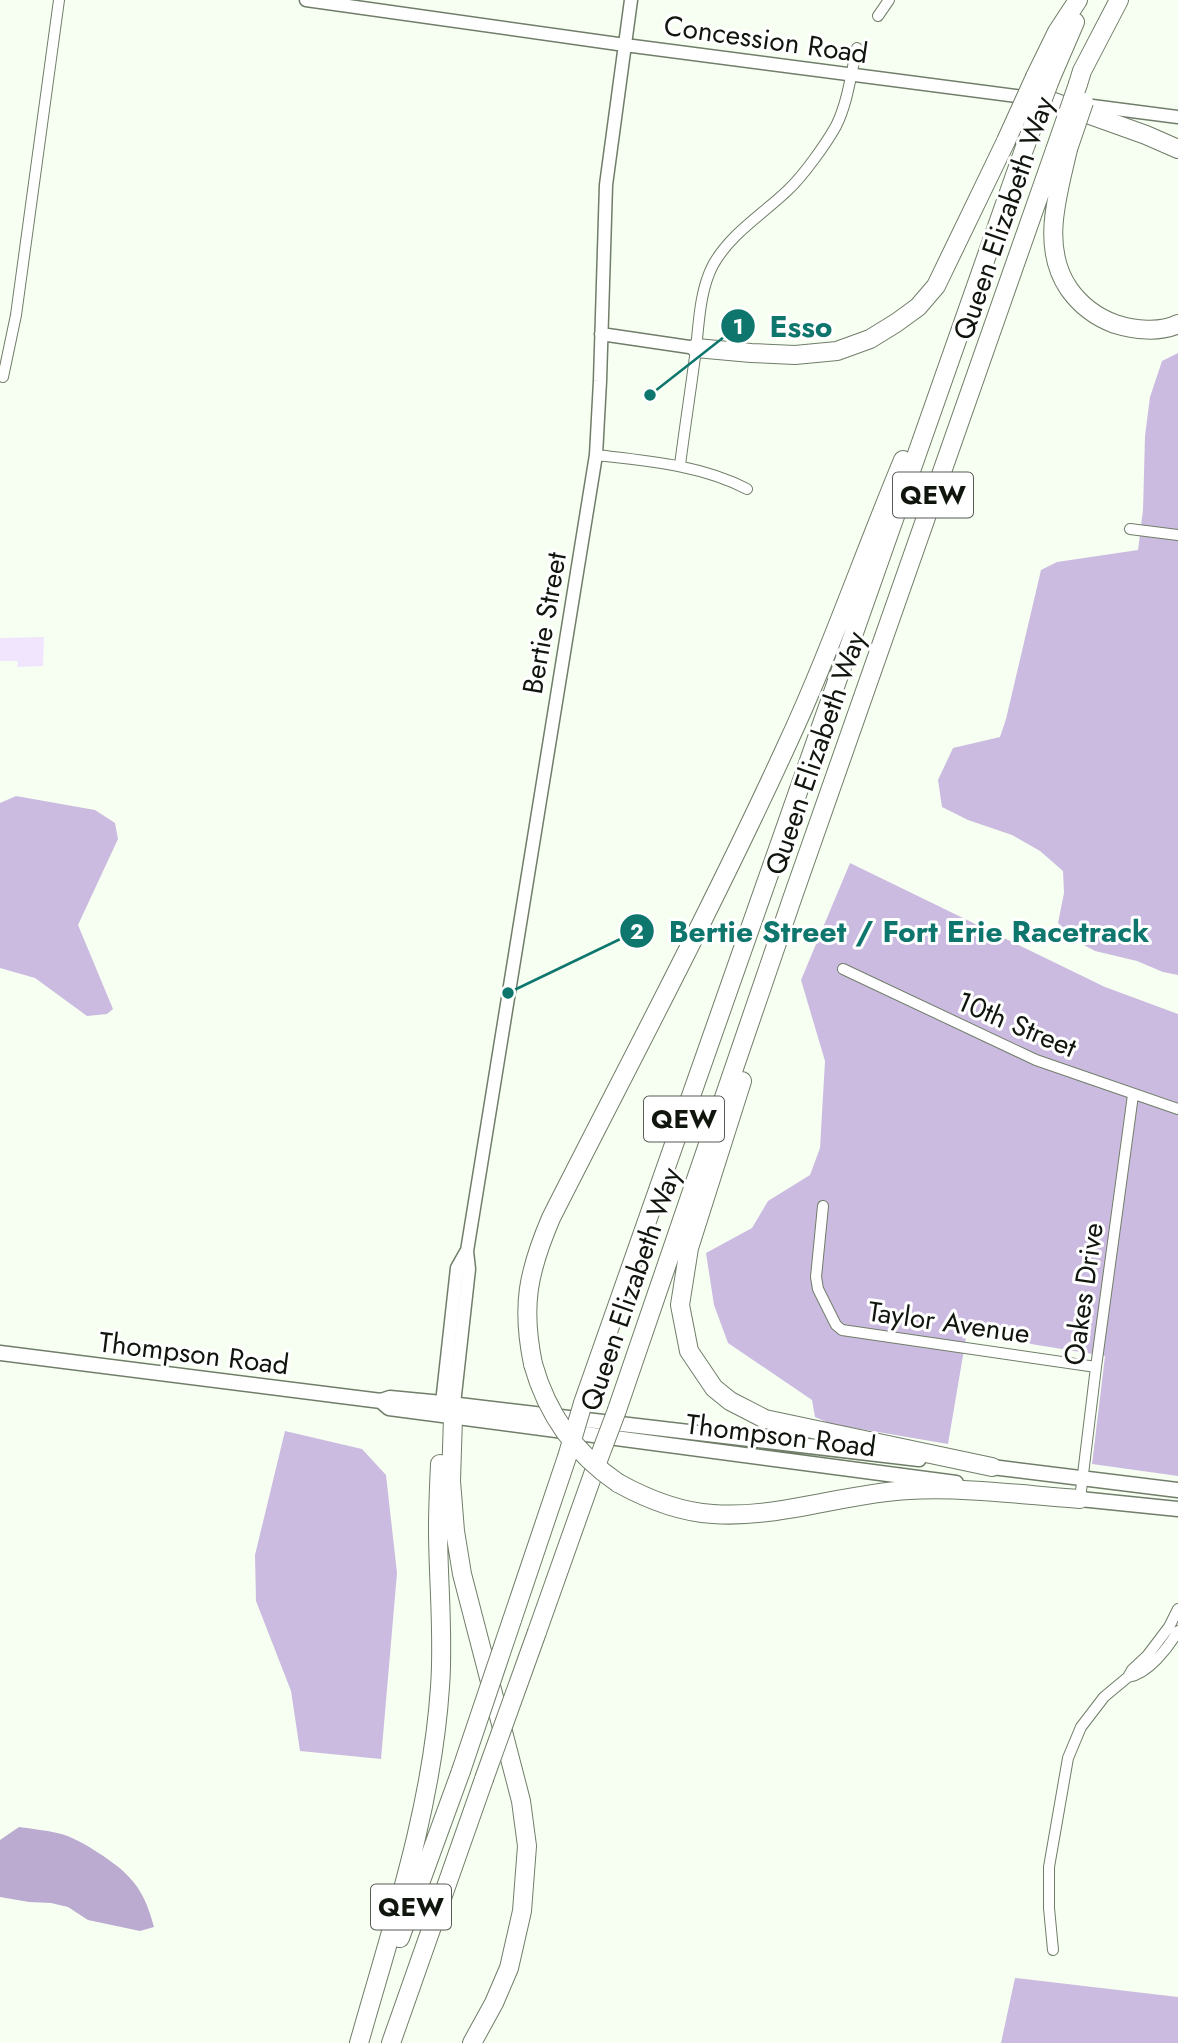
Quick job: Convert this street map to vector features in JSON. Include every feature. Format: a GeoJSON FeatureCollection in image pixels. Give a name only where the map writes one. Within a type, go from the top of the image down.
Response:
{"type":"FeatureCollection","features":[{"type":"Feature","properties":{"kind":"highway"},"geometry":{"type":"LineString","coordinates":[[696,348],[795,355],[836,351],[870,339],[918,307],[936,286],[1006,141],[1043,79],[1058,32],[1078,0]]}},
{"type":"Feature","properties":{"kind":"highway","name":"Queen Elizabeth Way"},"geometry":{"type":"LineString","coordinates":[[360,2043],[461,1771],[583,1404],[1026,144],[1043,79],[1085,0]]}},
{"type":"Feature","properties":{"kind":"highway","name":"Queen Elizabeth Way"},"geometry":{"type":"LineString","coordinates":[[391,2043],[617,1410],[792,899],[1061,149],[1083,85],[1082,71],[1120,0]]}},
{"type":"Feature","properties":{"kind":"highway"},"geometry":{"type":"LineString","coordinates":[[1051,101],[1178,149]]}},
{"type":"Feature","properties":{"kind":"highway"},"geometry":{"type":"LineString","coordinates":[[1061,149],[1054,255],[1061,277],[1075,298],[1104,320],[1126,327],[1151,330],[1178,324]]}},
{"type":"Feature","properties":{"kind":"highway"},"geometry":{"type":"LineString","coordinates":[[959,335],[902,463],[863,564],[786,746],[741,843],[538,1249],[529,1279],[527,1335],[545,1399],[566,1434],[583,1455],[618,1483],[650,1499],[712,1514],[759,1513],[867,1494],[907,1490],[938,1489],[1080,1499]]}},
{"type":"Feature","properties":{"kind":"highway"},"geometry":{"type":"LineString","coordinates":[[792,899],[771,986],[689,1248],[680,1306],[689,1351],[714,1388],[730,1401],[765,1419],[992,1467]]}},
{"type":"Feature","properties":{"kind":"highway"},"geometry":{"type":"LineString","coordinates":[[360,2043],[412,1855],[431,1769],[440,1687],[438,1528],[448,1410]]}},
{"type":"Feature","properties":{"kind":"highway"},"geometry":{"type":"LineString","coordinates":[[448,1410],[455,1531],[462,1574],[521,1801],[527,1846],[522,1911],[509,1968],[494,2003],[471,2043]]}},
{"type":"Feature","properties":{"kind":"main road","name":"Thompson Road"},"geometry":{"type":"LineString","coordinates":[[0,1353],[381,1401],[388,1408],[448,1410],[992,1467],[1178,1490]]}},
{"type":"Feature","properties":{"kind":"main road","name":"Thompson Road"},"geometry":{"type":"LineString","coordinates":[[448,1410],[1080,1499],[1171,1509]]}},
{"type":"Feature","properties":{"kind":"main road"},"geometry":{"type":"LineString","coordinates":[[1171,1509],[1178,1519]]}},
{"type":"Feature","properties":{"kind":"street"},"geometry":{"type":"LineString","coordinates":[[2,377],[16,315],[59,0]]}},
{"type":"Feature","properties":{"kind":"street","name":"Concession Road"},"geometry":{"type":"LineString","coordinates":[[306,0],[338,2],[625,45],[1178,117]]}},
{"type":"Feature","properties":{"kind":"street","name":"Bertie Street"},"geometry":{"type":"LineString","coordinates":[[448,1410],[469,1269],[467,1251],[596,455],[606,184],[631,0]]}},
{"type":"Feature","properties":{"kind":"street"},"geometry":{"type":"LineString","coordinates":[[878,16],[889,0]]}},
{"type":"Feature","properties":{"kind":"street"},"geometry":{"type":"LineString","coordinates":[[680,465],[706,281],[727,244],[789,189],[836,125],[845,101],[857,48]]}},
{"type":"Feature","properties":{"kind":"street"},"geometry":{"type":"LineString","coordinates":[[601,334],[696,348]]}},
{"type":"Feature","properties":{"kind":"street"},"geometry":{"type":"LineString","coordinates":[[596,455],[680,465],[733,481],[747,489]]}},
{"type":"Feature","properties":{"kind":"street"},"geometry":{"type":"LineString","coordinates":[[1130,529],[1178,535]]}},
{"type":"Feature","properties":{"kind":"street","name":"10th Street"},"geometry":{"type":"LineString","coordinates":[[843,969],[1037,1060],[1178,1109]]}},
{"type":"Feature","properties":{"kind":"street","name":"Oakes Drive"},"geometry":{"type":"LineString","coordinates":[[1080,1499],[1133,1095]]}},
{"type":"Feature","properties":{"kind":"street","name":"Taylor Avenue"},"geometry":{"type":"LineString","coordinates":[[823,1206],[816,1277],[818,1289],[836,1325],[842,1330],[1096,1367]]}},
{"type":"Feature","properties":{"kind":"street"},"geometry":{"type":"LineString","coordinates":[[1053,1950],[1049,1867],[1068,1758],[1081,1727],[1104,1697],[1128,1677],[1162,1638],[1178,1609]]}},
{"type":"Feature","properties":{"kind":"street"},"geometry":{"type":"LineString","coordinates":[[1128,1677],[1136,1675],[1153,1661],[1169,1645],[1178,1630]]}},
{"type":"Feature","properties":{"kind":"shaded area"},"geometry":{"type":"Polygon","coordinates":[[[1178,353],[1178,975],[1095,951],[1080,943],[1058,923],[1064,893],[1063,871],[1040,851],[1012,835],[968,820],[942,807],[938,780],[953,748],[1000,737],[1041,570],[1057,562],[1138,550],[1150,397],[1162,361],[1178,353]]]}},
{"type":"Feature","properties":{"kind":"shaded area"},"geometry":{"type":"Polygon","coordinates":[[[44,637],[43,666],[17,667],[18,661],[0,661],[0,638],[44,637]]]}},
{"type":"Feature","properties":{"kind":"shaded area"},"geometry":{"type":"Polygon","coordinates":[[[16,796],[95,810],[115,823],[118,839],[78,925],[113,1009],[107,1014],[87,1016],[35,978],[0,968],[0,803],[16,796]]]}},
{"type":"Feature","properties":{"kind":"shaded area"},"geometry":{"type":"Polygon","coordinates":[[[850,863],[1105,987],[1178,1014],[1178,1476],[1092,1464],[1105,1356],[1031,1344],[1003,1329],[968,1326],[948,1444],[831,1424],[815,1417],[812,1400],[728,1343],[714,1305],[706,1253],[752,1228],[768,1201],[810,1175],[820,1148],[825,1061],[801,980],[850,863]]]}},
{"type":"Feature","properties":{"kind":"shaded area"},"geometry":{"type":"Polygon","coordinates":[[[285,1431],[362,1449],[386,1475],[397,1573],[381,1759],[300,1751],[291,1691],[256,1601],[255,1555],[285,1431]]]}},
{"type":"Feature","properties":{"kind":"shaded area"},"geometry":{"type":"Polygon","coordinates":[[[19,1827],[67,1836],[109,1860],[134,1883],[146,1902],[154,1927],[140,1931],[88,1920],[68,1907],[0,1897],[0,1840],[19,1827]]]}},
{"type":"Feature","properties":{"kind":"shaded area"},"geometry":{"type":"Polygon","coordinates":[[[1015,1978],[1178,1997],[1178,2043],[1001,2043],[1015,1978]]]}},
{"type":"Feature","properties":{"kind":"place","name":"Esso"},"geometry":{"type":"Point","coordinates":[650,395]}},
{"type":"Feature","properties":{"kind":"place","name":"Bertie Street / Fort Erie Racetrack"},"geometry":{"type":"Point","coordinates":[508,993]}}]}
